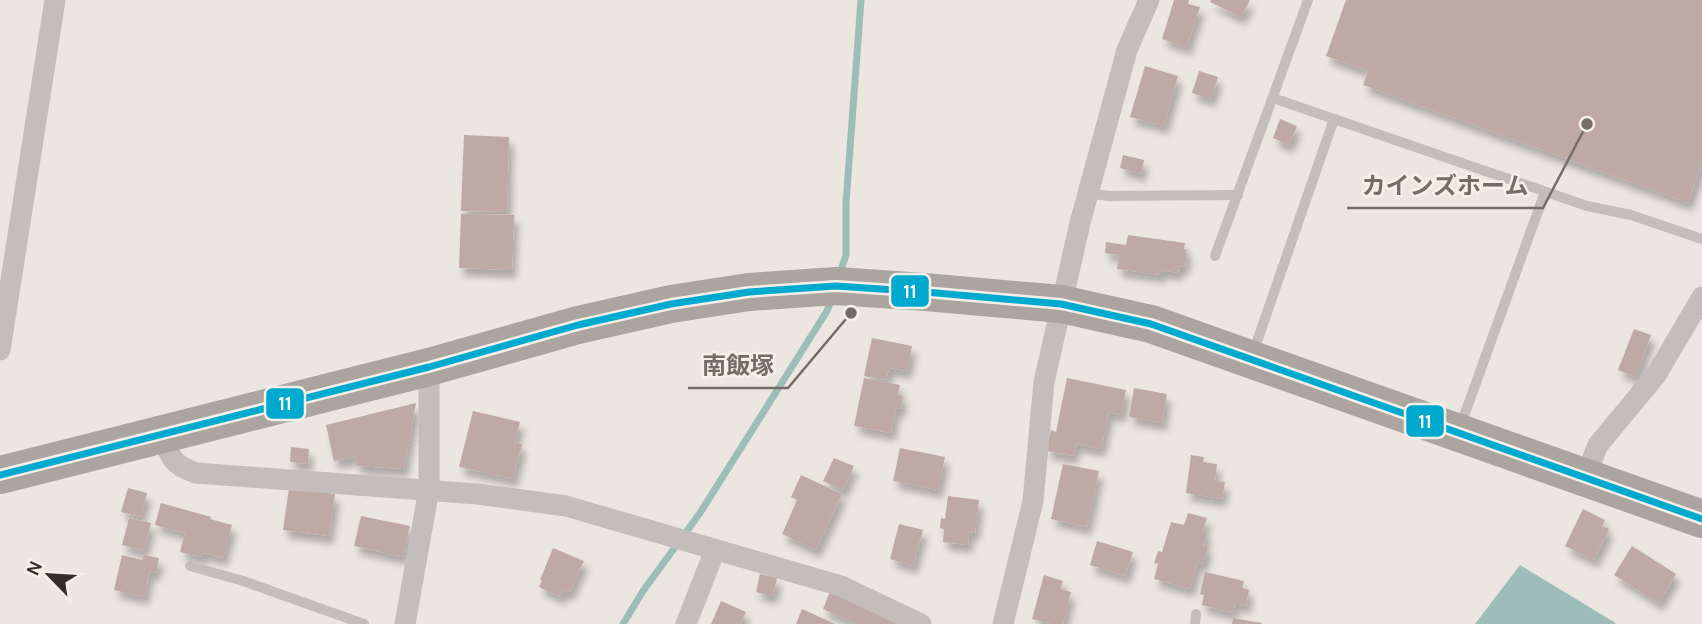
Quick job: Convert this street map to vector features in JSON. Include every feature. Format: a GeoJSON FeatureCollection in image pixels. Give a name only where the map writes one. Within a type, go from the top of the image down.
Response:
{"type":"FeatureCollection","features":[{"type":"Feature","properties":{"kind":"highway"},"geometry":{"type":"LineString","coordinates":[[0,475],[429,367],[578,325],[671,304],[749,292],[836,286],[1061,304],[1151,324],[1702,519]]}},
{"type":"Feature","properties":{"kind":"street"},"geometry":{"type":"LineString","coordinates":[[0,350],[10,223],[55,0]]}},
{"type":"Feature","properties":{"kind":"street"},"geometry":{"type":"LineString","coordinates":[[1003,624],[1033,501],[1044,382],[1061,304],[1127,50],[1149,0]]}},
{"type":"Feature","properties":{"kind":"street"},"geometry":{"type":"LineString","coordinates":[[1585,478],[1598,445],[1656,376],[1702,297]]}},
{"type":"Feature","properties":{"kind":"street"},"geometry":{"type":"LineString","coordinates":[[405,624],[429,489],[429,367]]}},
{"type":"Feature","properties":{"kind":"street"},"geometry":{"type":"LineString","coordinates":[[163,436],[170,457],[183,468],[196,473],[429,489],[566,506],[841,586],[921,624]]}},
{"type":"Feature","properties":{"kind":"street"},"geometry":{"type":"LineString","coordinates":[[686,624],[715,550]]}},
{"type":"Feature","properties":{"kind":"lane"},"geometry":{"type":"LineString","coordinates":[[1216,256],[1308,0]]}},
{"type":"Feature","properties":{"kind":"lane"},"geometry":{"type":"LineString","coordinates":[[1273,98],[1587,206],[1631,215],[1702,239]]}},
{"type":"Feature","properties":{"kind":"lane"},"geometry":{"type":"LineString","coordinates":[[1251,359],[1334,119]]}},
{"type":"Feature","properties":{"kind":"lane"},"geometry":{"type":"LineString","coordinates":[[1458,433],[1545,192]]}},
{"type":"Feature","properties":{"kind":"lane"},"geometry":{"type":"LineString","coordinates":[[1088,193],[1108,196],[1238,195]]}},
{"type":"Feature","properties":{"kind":"lane"},"geometry":{"type":"LineString","coordinates":[[190,566],[243,581],[364,624]]}},
{"type":"Feature","properties":{"kind":"water"},"geometry":{"type":"Polygon","coordinates":[[[1520,565],[1614,622],[1616,624],[1475,624],[1520,565]]]}},
{"type":"Feature","properties":{"kind":"building"},"geometry":{"type":"Polygon","coordinates":[[[1174,0],[1189,0],[1188,4],[1200,7],[1187,47],[1162,39],[1174,0]]]}},
{"type":"Feature","properties":{"kind":"building"},"geometry":{"type":"Polygon","coordinates":[[[1250,0],[1241,17],[1210,2],[1250,0]]]}},
{"type":"Feature","properties":{"kind":"building"},"geometry":{"type":"Polygon","coordinates":[[[1346,0],[1702,0],[1702,163],[1688,203],[1363,85],[1368,71],[1326,56],[1346,0]]]}},
{"type":"Feature","properties":{"kind":"building"},"geometry":{"type":"Polygon","coordinates":[[[1145,66],[1178,76],[1164,126],[1130,117],[1145,66]]]}},
{"type":"Feature","properties":{"kind":"building"},"geometry":{"type":"Polygon","coordinates":[[[1199,71],[1218,77],[1211,99],[1192,93],[1199,71]]]}},
{"type":"Feature","properties":{"kind":"building"},"geometry":{"type":"Polygon","coordinates":[[[1280,119],[1297,126],[1289,145],[1273,138],[1280,119]]]}},
{"type":"Feature","properties":{"kind":"building"},"geometry":{"type":"Polygon","coordinates":[[[464,135],[509,137],[507,212],[461,211],[464,135]]]}},
{"type":"Feature","properties":{"kind":"building"},"geometry":{"type":"Polygon","coordinates":[[[1123,155],[1144,160],[1141,174],[1120,168],[1123,155]]]}},
{"type":"Feature","properties":{"kind":"building"},"geometry":{"type":"Polygon","coordinates":[[[461,214],[514,215],[512,270],[459,268],[461,214]]]}},
{"type":"Feature","properties":{"kind":"building"},"geometry":{"type":"Polygon","coordinates":[[[1128,235],[1185,243],[1185,267],[1179,266],[1178,273],[1161,270],[1161,275],[1117,269],[1119,255],[1105,253],[1106,242],[1126,245],[1128,235]]]}},
{"type":"Feature","properties":{"kind":"building"},"geometry":{"type":"Polygon","coordinates":[[[1634,329],[1651,335],[1636,377],[1618,370],[1634,329]]]}},
{"type":"Feature","properties":{"kind":"building"},"geometry":{"type":"Polygon","coordinates":[[[872,338],[912,346],[907,371],[889,368],[886,380],[864,376],[872,338]]]}},
{"type":"Feature","properties":{"kind":"building"},"geometry":{"type":"Polygon","coordinates":[[[864,378],[900,385],[898,395],[903,396],[901,409],[896,408],[891,433],[854,426],[864,378]]]}},
{"type":"Feature","properties":{"kind":"building"},"geometry":{"type":"Polygon","coordinates":[[[1067,378],[1126,390],[1121,415],[1109,412],[1101,449],[1076,444],[1073,456],[1046,451],[1051,430],[1056,432],[1067,378]]]}},
{"type":"Feature","properties":{"kind":"building"},"geometry":{"type":"Polygon","coordinates":[[[1134,388],[1167,394],[1162,423],[1129,417],[1134,388]]]}},
{"type":"Feature","properties":{"kind":"building"},"geometry":{"type":"Polygon","coordinates":[[[416,403],[404,469],[357,466],[355,457],[334,461],[326,425],[416,403]]]}},
{"type":"Feature","properties":{"kind":"building"},"geometry":{"type":"Polygon","coordinates":[[[473,411],[520,422],[515,443],[522,444],[513,479],[459,467],[473,411]]]}},
{"type":"Feature","properties":{"kind":"building"},"geometry":{"type":"Polygon","coordinates":[[[291,447],[309,449],[308,464],[290,462],[291,447]]]}},
{"type":"Feature","properties":{"kind":"building"},"geometry":{"type":"Polygon","coordinates":[[[900,448],[945,457],[938,490],[893,481],[900,448]]]}},
{"type":"Feature","properties":{"kind":"building"},"geometry":{"type":"Polygon","coordinates":[[[1191,455],[1204,457],[1203,462],[1217,464],[1215,481],[1225,482],[1222,499],[1186,493],[1191,455]]]}},
{"type":"Feature","properties":{"kind":"building"},"geometry":{"type":"Polygon","coordinates":[[[834,458],[854,466],[843,490],[823,481],[834,458]]]}},
{"type":"Feature","properties":{"kind":"building"},"geometry":{"type":"Polygon","coordinates":[[[1063,464],[1099,471],[1087,527],[1051,519],[1063,464]]]}},
{"type":"Feature","properties":{"kind":"building"},"geometry":{"type":"Polygon","coordinates":[[[801,475],[842,494],[816,550],[782,534],[797,500],[791,497],[801,475]]]}},
{"type":"Feature","properties":{"kind":"building"},"geometry":{"type":"Polygon","coordinates":[[[128,488],[147,493],[141,517],[121,512],[128,488]]]}},
{"type":"Feature","properties":{"kind":"building"},"geometry":{"type":"Polygon","coordinates":[[[289,488],[335,494],[329,536],[283,530],[289,488]]]}},
{"type":"Feature","properties":{"kind":"building"},"geometry":{"type":"Polygon","coordinates":[[[948,496],[979,500],[975,533],[969,532],[968,545],[943,542],[941,518],[945,519],[948,496]]]}},
{"type":"Feature","properties":{"kind":"building"},"geometry":{"type":"Polygon","coordinates":[[[161,503],[232,525],[223,558],[203,553],[201,557],[180,552],[185,533],[155,525],[161,503]]]}},
{"type":"Feature","properties":{"kind":"building"},"geometry":{"type":"Polygon","coordinates":[[[1583,509],[1605,520],[1602,526],[1609,529],[1594,560],[1565,546],[1583,509]]]}},
{"type":"Feature","properties":{"kind":"building"},"geometry":{"type":"Polygon","coordinates":[[[1188,513],[1207,518],[1203,531],[1207,533],[1203,545],[1208,547],[1203,564],[1198,562],[1190,589],[1154,579],[1158,564],[1154,563],[1158,551],[1162,552],[1171,522],[1184,525],[1188,513]]]}},
{"type":"Feature","properties":{"kind":"building"},"geometry":{"type":"Polygon","coordinates":[[[361,516],[410,526],[403,557],[354,546],[361,516]]]}},
{"type":"Feature","properties":{"kind":"building"},"geometry":{"type":"Polygon","coordinates":[[[129,518],[151,523],[144,551],[122,545],[129,518]]]}},
{"type":"Feature","properties":{"kind":"building"},"geometry":{"type":"Polygon","coordinates":[[[899,524],[923,530],[913,566],[890,559],[899,524]]]}},
{"type":"Feature","properties":{"kind":"building"},"geometry":{"type":"Polygon","coordinates":[[[1097,541],[1133,552],[1125,576],[1090,565],[1097,541]]]}},
{"type":"Feature","properties":{"kind":"building"},"geometry":{"type":"Polygon","coordinates":[[[1632,546],[1676,574],[1659,603],[1614,575],[1632,546]]]}},
{"type":"Feature","properties":{"kind":"building"},"geometry":{"type":"Polygon","coordinates":[[[553,548],[584,561],[570,592],[564,590],[561,597],[539,587],[553,548]]]}},
{"type":"Feature","properties":{"kind":"building"},"geometry":{"type":"Polygon","coordinates":[[[122,555],[142,560],[144,555],[159,558],[156,573],[150,571],[144,597],[114,590],[122,555]]]}},
{"type":"Feature","properties":{"kind":"building"},"geometry":{"type":"Polygon","coordinates":[[[1205,572],[1244,581],[1242,588],[1249,590],[1246,606],[1235,603],[1233,613],[1202,605],[1204,595],[1200,594],[1205,572]]]}},
{"type":"Feature","properties":{"kind":"building"},"geometry":{"type":"Polygon","coordinates":[[[760,574],[777,578],[773,596],[756,592],[760,574]]]}},
{"type":"Feature","properties":{"kind":"building"},"geometry":{"type":"Polygon","coordinates":[[[1044,575],[1063,581],[1060,589],[1071,592],[1063,624],[1032,619],[1044,575]]]}},
{"type":"Feature","properties":{"kind":"building"},"geometry":{"type":"Polygon","coordinates":[[[830,591],[901,624],[856,624],[823,609],[830,591]]]}},
{"type":"Feature","properties":{"kind":"building"},"geometry":{"type":"Polygon","coordinates":[[[721,601],[746,612],[740,624],[711,624],[721,601]]]}},
{"type":"Feature","properties":{"kind":"building"},"geometry":{"type":"Polygon","coordinates":[[[802,609],[835,624],[796,624],[802,609]]]}},
{"type":"Feature","properties":{"kind":"building"},"geometry":{"type":"Polygon","coordinates":[[[1233,618],[1262,623],[1232,624],[1233,618]]]}},
{"type":"Feature","properties":{"kind":"waterway"},"geometry":{"type":"LineString","coordinates":[[840,273],[846,255],[846,203],[861,0]]}},
{"type":"Feature","properties":{"kind":"waterway"},"geometry":{"type":"LineString","coordinates":[[623,624],[643,591],[700,513],[827,311],[832,298]]}},
{"type":"Feature","properties":{"kind":"transit line","name":"11"},"geometry":{"type":"LineString","coordinates":[[0,475],[429,367],[578,325],[671,304],[749,292],[836,286],[1061,304],[1151,324],[1702,519]]}},
{"type":"Feature","properties":{"kind":"place","name":"カインズホーム"},"geometry":{"type":"Point","coordinates":[1587,124]}},
{"type":"Feature","properties":{"kind":"place","name":"南飯塚"},"geometry":{"type":"Point","coordinates":[851,313]}}]}
